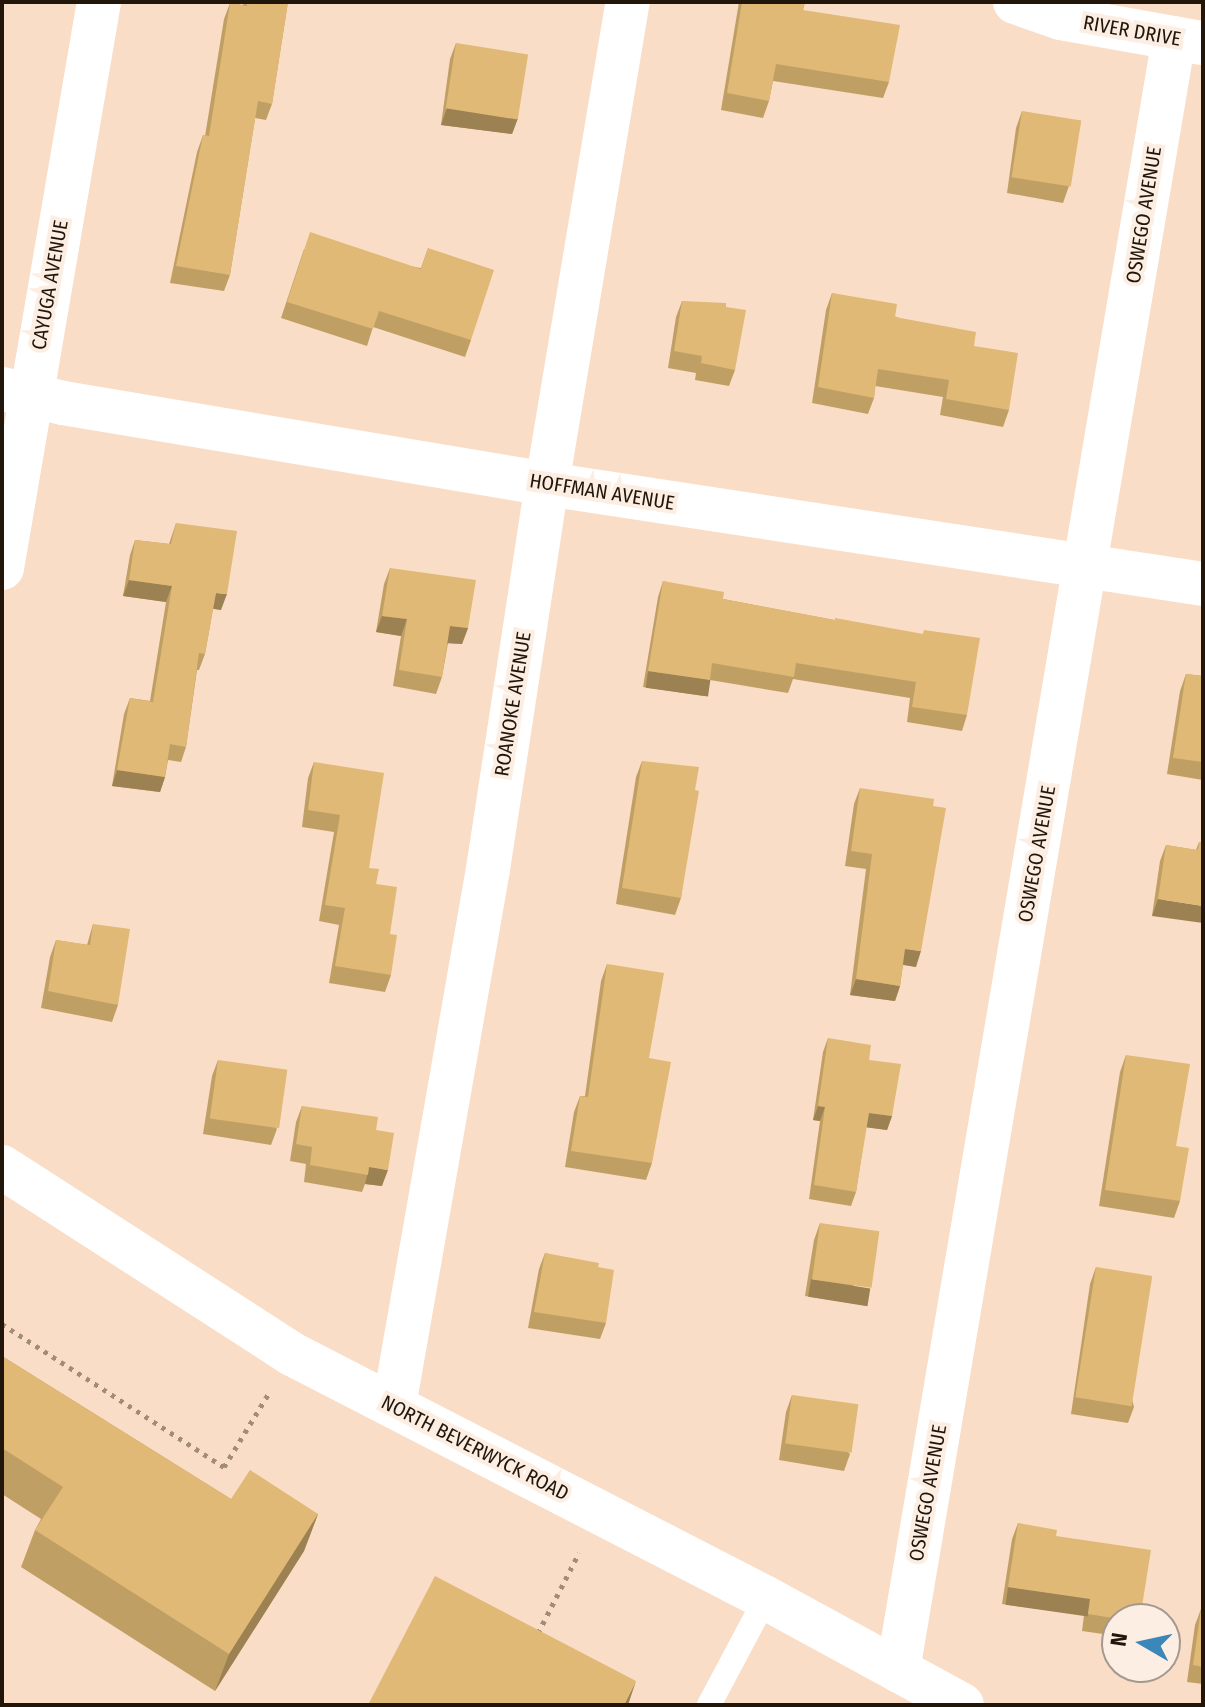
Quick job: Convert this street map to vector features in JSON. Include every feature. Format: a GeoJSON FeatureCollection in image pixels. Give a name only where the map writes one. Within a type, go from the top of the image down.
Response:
{"type":"FeatureCollection","features":[{"type":"Feature","properties":{"kind":"street","name":"CAYUGA AVENUE"},"geometry":{"type":"LineString","coordinates":[[2,568],[16,392],[99,2]]}},
{"type":"Feature","properties":{"kind":"street","name":"ROANOKE AVENUE"},"geometry":{"type":"LineString","coordinates":[[394,1406],[488,869],[547,484],[628,2]]}},
{"type":"Feature","properties":{"kind":"street","name":"RIVER DRIVE"},"geometry":{"type":"LineString","coordinates":[[1015,2],[1061,18],[1188,41]]}},
{"type":"Feature","properties":{"kind":"street","name":"OSWEGO AVENUE"},"geometry":{"type":"LineString","coordinates":[[898,1670],[1086,566],[1188,41]]}},
{"type":"Feature","properties":{"kind":"street","name":"HOFFMAN AVENUE"},"geometry":{"type":"LineString","coordinates":[[16,392],[547,484],[1203,584]]}},
{"type":"Feature","properties":{"kind":"street","name":"NORTH BEVERWYCK ROAD"},"geometry":{"type":"LineString","coordinates":[[2,1167],[292,1354],[766,1598],[962,1705]]}},
{"type":"Feature","properties":{"kind":"lane"},"geometry":{"type":"LineString","coordinates":[[709,1705],[766,1598]]}},
{"type":"Feature","properties":{"kind":"path"},"geometry":{"type":"LineString","coordinates":[[2,1324],[224,1467],[292,1354]]}},
{"type":"Feature","properties":{"kind":"path"},"geometry":{"type":"LineString","coordinates":[[536,1636],[600,1513]]}},
{"type":"Feature","properties":{"kind":"building"},"geometry":{"type":"Polygon","coordinates":[[[247,2],[288,2],[272,104],[258,101],[230,275],[176,266],[203,135],[209,136],[230,3],[247,6],[247,2]]]}},
{"type":"Feature","properties":{"kind":"building"},"geometry":{"type":"Polygon","coordinates":[[[742,2],[805,2],[803,10],[900,25],[889,82],[776,64],[769,101],[727,93],[742,2]]]}},
{"type":"Feature","properties":{"kind":"building"},"geometry":{"type":"Polygon","coordinates":[[[456,43],[528,54],[518,120],[446,108],[456,43]]]}},
{"type":"Feature","properties":{"kind":"building"},"geometry":{"type":"Polygon","coordinates":[[[1022,111],[1081,120],[1071,187],[1012,177],[1022,111]]]}},
{"type":"Feature","properties":{"kind":"building"},"geometry":{"type":"Polygon","coordinates":[[[310,232],[421,269],[428,248],[494,270],[471,340],[379,311],[373,329],[287,302],[310,232]]]}},
{"type":"Feature","properties":{"kind":"building"},"geometry":{"type":"Polygon","coordinates":[[[832,293],[897,304],[895,317],[976,332],[974,346],[1018,353],[1009,410],[946,399],[949,380],[878,369],[874,398],[818,387],[832,293]]]}},
{"type":"Feature","properties":{"kind":"building"},"geometry":{"type":"Polygon","coordinates":[[[682,301],[726,303],[726,307],[746,310],[735,370],[701,363],[702,356],[674,351],[682,301]]]}},
{"type":"Feature","properties":{"kind":"building"},"geometry":{"type":"Polygon","coordinates":[[[176,523],[237,531],[227,594],[216,593],[205,654],[199,653],[186,747],[170,744],[165,777],[117,770],[130,698],[153,702],[172,586],[129,580],[135,540],[171,544],[176,523]]]}},
{"type":"Feature","properties":{"kind":"building"},"geometry":{"type":"Polygon","coordinates":[[[390,568],[476,580],[468,628],[450,626],[442,677],[399,670],[407,619],[382,616],[390,568]]]}},
{"type":"Feature","properties":{"kind":"building"},"geometry":{"type":"Polygon","coordinates":[[[663,581],[724,592],[723,599],[835,620],[923,634],[924,630],[980,638],[967,715],[912,707],[916,682],[796,663],[794,677],[712,663],[710,680],[648,671],[663,581]]]}},
{"type":"Feature","properties":{"kind":"building"},"geometry":{"type":"Polygon","coordinates":[[[1186,674],[1203,676],[1203,762],[1173,758],[1186,674]]]}},
{"type":"Feature","properties":{"kind":"building"},"geometry":{"type":"Polygon","coordinates":[[[642,761],[699,767],[695,790],[699,791],[681,898],[622,888],[642,761]]]}},
{"type":"Feature","properties":{"kind":"building"},"geometry":{"type":"Polygon","coordinates":[[[314,762],[384,773],[369,868],[379,869],[376,884],[397,887],[390,934],[397,935],[391,975],[335,966],[345,908],[325,905],[340,815],[308,810],[314,762]]]}},
{"type":"Feature","properties":{"kind":"building"},"geometry":{"type":"Polygon","coordinates":[[[860,788],[934,799],[933,806],[946,808],[921,951],[905,949],[900,986],[856,979],[872,854],[851,851],[860,788]]]}},
{"type":"Feature","properties":{"kind":"building"},"geometry":{"type":"Polygon","coordinates":[[[1199,842],[1203,842],[1203,906],[1158,899],[1166,845],[1198,850],[1199,842]]]}},
{"type":"Feature","properties":{"kind":"building"},"geometry":{"type":"Polygon","coordinates":[[[93,924],[130,929],[118,1005],[48,991],[56,940],[90,945],[93,924]]]}},
{"type":"Feature","properties":{"kind":"building"},"geometry":{"type":"Polygon","coordinates":[[[607,964],[664,973],[649,1058],[671,1062],[652,1163],[571,1151],[580,1096],[588,1097],[607,964]]]}},
{"type":"Feature","properties":{"kind":"building"},"geometry":{"type":"Polygon","coordinates":[[[828,1038],[871,1045],[869,1060],[901,1064],[892,1116],[869,1113],[856,1192],[814,1185],[825,1107],[818,1106],[828,1038]]]}},
{"type":"Feature","properties":{"kind":"building"},"geometry":{"type":"Polygon","coordinates":[[[1126,1055],[1190,1064],[1176,1146],[1189,1148],[1180,1201],[1105,1190],[1126,1055]]]}},
{"type":"Feature","properties":{"kind":"building"},"geometry":{"type":"Polygon","coordinates":[[[218,1060],[287,1070],[279,1128],[210,1118],[218,1060]]]}},
{"type":"Feature","properties":{"kind":"building"},"geometry":{"type":"Polygon","coordinates":[[[302,1106],[378,1117],[376,1130],[394,1133],[388,1170],[369,1167],[368,1175],[310,1165],[312,1147],[296,1144],[302,1106]]]}},
{"type":"Feature","properties":{"kind":"building"},"geometry":{"type":"Polygon","coordinates":[[[820,1223],[879,1231],[871,1288],[812,1279],[820,1223]]]}},
{"type":"Feature","properties":{"kind":"building"},"geometry":{"type":"Polygon","coordinates":[[[545,1253],[599,1263],[598,1267],[614,1270],[606,1323],[534,1312],[545,1253]]]}},
{"type":"Feature","properties":{"kind":"building"},"geometry":{"type":"Polygon","coordinates":[[[1096,1267],[1152,1276],[1132,1406],[1075,1397],[1096,1267]]]}},
{"type":"Feature","properties":{"kind":"building"},"geometry":{"type":"Polygon","coordinates":[[[2,1356],[231,1499],[250,1470],[318,1514],[229,1654],[35,1530],[63,1487],[2,1448],[2,1356]]]}},
{"type":"Feature","properties":{"kind":"building"},"geometry":{"type":"Polygon","coordinates":[[[792,1395],[858,1404],[852,1453],[785,1444],[792,1395]]]}},
{"type":"Feature","properties":{"kind":"building"},"geometry":{"type":"Polygon","coordinates":[[[1018,1523],[1057,1530],[1056,1536],[1151,1550],[1143,1603],[1101,1603],[1101,1616],[1088,1614],[1090,1599],[1008,1587],[1018,1523]]]}},
{"type":"Feature","properties":{"kind":"building"},"geometry":{"type":"Polygon","coordinates":[[[435,1576],[636,1681],[624,1705],[368,1705],[435,1576]]]}},
{"type":"Feature","properties":{"kind":"building"},"geometry":{"type":"Polygon","coordinates":[[[1203,1609],[1203,1667],[1193,1665],[1203,1609]]]}}]}
